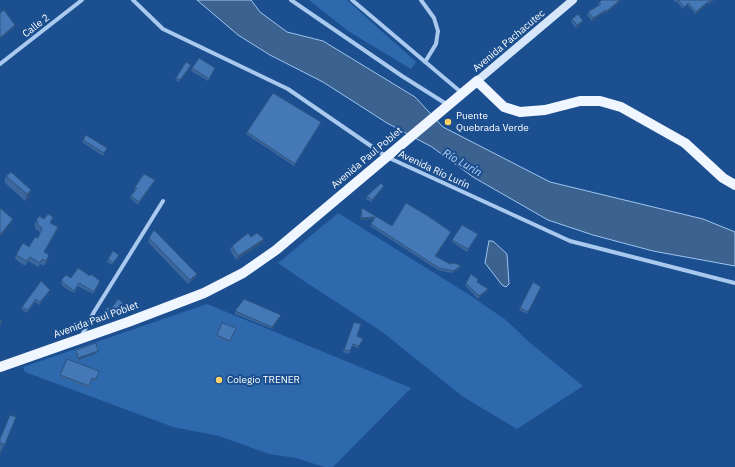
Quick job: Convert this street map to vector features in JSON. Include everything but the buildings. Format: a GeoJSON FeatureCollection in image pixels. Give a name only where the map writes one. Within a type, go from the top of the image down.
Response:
{"type":"FeatureCollection","features":[{"type":"Feature","properties":{"kind":"main road","name":"Avenida Pachacutec"},"geometry":{"type":"LineString","coordinates":[[477,81],[573,0]]}},
{"type":"Feature","properties":{"kind":"main road","name":"Avenida Paul Poblet"},"geometry":{"type":"LineString","coordinates":[[0,367],[204,293],[243,273],[276,250],[477,81]]}},
{"type":"Feature","properties":{"kind":"main road"},"geometry":{"type":"LineString","coordinates":[[477,81],[504,107],[520,112],[545,110],[580,102],[600,100],[621,107],[685,143],[723,178],[735,185]]}},
{"type":"Feature","properties":{"kind":"street","name":"Calle 2"},"geometry":{"type":"LineString","coordinates":[[0,64],[82,0]]}},
{"type":"Feature","properties":{"kind":"street","name":"Avenida Río Lurín"},"geometry":{"type":"LineString","coordinates":[[133,0],[164,29],[288,89],[391,154],[570,241],[735,283]]}},
{"type":"Feature","properties":{"kind":"street"},"geometry":{"type":"LineString","coordinates":[[291,0],[446,108]]}},
{"type":"Feature","properties":{"kind":"street"},"geometry":{"type":"LineString","coordinates":[[352,0],[462,94]]}},
{"type":"Feature","properties":{"kind":"street"},"geometry":{"type":"LineString","coordinates":[[422,0],[434,18],[438,31],[436,44],[425,62]]}},
{"type":"Feature","properties":{"kind":"street"},"geometry":{"type":"LineString","coordinates":[[80,339],[94,312],[163,201]]}},
{"type":"Feature","properties":{"kind":"shaded area"},"geometry":{"type":"Polygon","coordinates":[[[309,0],[347,0],[416,62],[411,69],[348,31],[309,0]]]}},
{"type":"Feature","properties":{"kind":"shaded area"},"geometry":{"type":"Polygon","coordinates":[[[338,213],[468,294],[506,320],[529,342],[583,386],[517,429],[462,396],[381,331],[278,263],[338,213]]]}},
{"type":"Feature","properties":{"kind":"shaded area","name":"Colegio TRENER"},"geometry":{"type":"Polygon","coordinates":[[[207,304],[411,388],[333,467],[324,467],[296,458],[269,454],[219,436],[173,427],[25,372],[23,367],[207,304]]]}},
{"type":"Feature","properties":{"kind":"water","name":"Río Lurín"},"geometry":{"type":"Polygon","coordinates":[[[197,0],[251,0],[260,12],[287,32],[323,41],[415,97],[443,127],[550,182],[703,219],[735,232],[735,266],[653,251],[593,235],[548,220],[473,177],[432,147],[387,123],[323,82],[270,55],[238,35],[197,0]]]}},
{"type":"Feature","properties":{"kind":"water"},"geometry":{"type":"Polygon","coordinates":[[[489,241],[494,242],[507,254],[509,284],[506,287],[502,285],[485,263],[489,241]]]}},
{"type":"Feature","properties":{"kind":"place","name":"Puente Quebrada Verde"},"geometry":{"type":"Point","coordinates":[448,122]}},
{"type":"Feature","properties":{"kind":"place","name":"Colegio TRENER"},"geometry":{"type":"Point","coordinates":[219,380]}}]}
